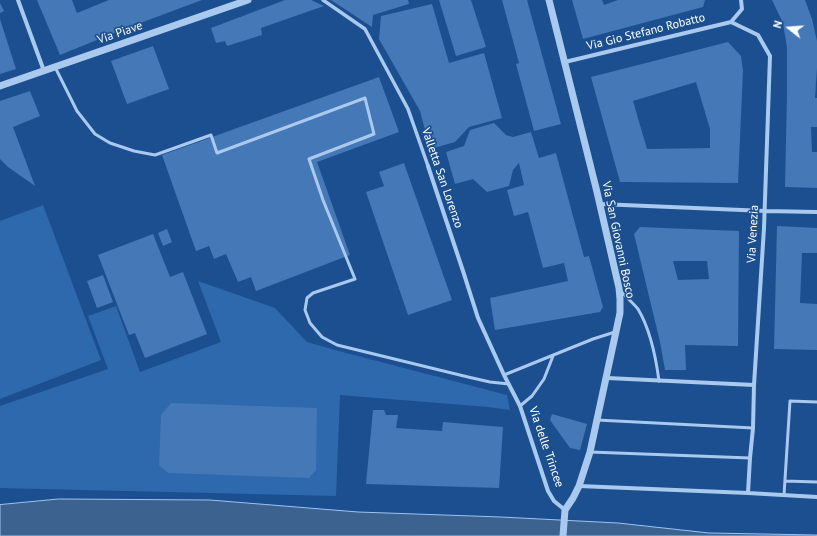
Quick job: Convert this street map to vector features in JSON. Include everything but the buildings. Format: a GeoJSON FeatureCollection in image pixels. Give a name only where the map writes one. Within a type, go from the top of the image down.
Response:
{"type":"FeatureCollection","features":[{"type":"Feature","properties":{"kind":"street"},"geometry":{"type":"LineString","coordinates":[[18,0],[44,71]]}},
{"type":"Feature","properties":{"kind":"street","name":"Via Piave"},"geometry":{"type":"LineString","coordinates":[[0,86],[248,0]]}},
{"type":"Feature","properties":{"kind":"street","name":"Valletta San Lorenzo"},"geometry":{"type":"LineString","coordinates":[[322,0],[365,29],[408,110],[478,318],[509,384]]}},
{"type":"Feature","properties":{"kind":"street","name":"Via San Giovanni Bosco"},"geometry":{"type":"LineString","coordinates":[[549,0],[600,204],[619,288],[620,299],[620,313],[590,452],[579,486],[565,510]]}},
{"type":"Feature","properties":{"kind":"street"},"geometry":{"type":"LineString","coordinates":[[731,22],[742,9],[741,0]]}},
{"type":"Feature","properties":{"kind":"street","name":"Via Gio Stefano Robatto"},"geometry":{"type":"LineString","coordinates":[[565,62],[731,22]]}},
{"type":"Feature","properties":{"kind":"street","name":"Via Venezia"},"geometry":{"type":"LineString","coordinates":[[731,22],[758,35],[770,56],[764,211],[748,493]]}},
{"type":"Feature","properties":{"kind":"street"},"geometry":{"type":"LineString","coordinates":[[600,204],[817,212]]}},
{"type":"Feature","properties":{"kind":"street"},"geometry":{"type":"LineString","coordinates":[[606,378],[754,385]]}},
{"type":"Feature","properties":{"kind":"street","name":"Via delle Trincee"},"geometry":{"type":"LineString","coordinates":[[509,384],[520,406],[548,491],[554,501],[565,510]]}},
{"type":"Feature","properties":{"kind":"street"},"geometry":{"type":"LineString","coordinates":[[579,486],[817,497]]}},
{"type":"Feature","properties":{"kind":"street"},"geometry":{"type":"LineString","coordinates":[[563,536],[565,510]]}},
{"type":"Feature","properties":{"kind":"lane"},"geometry":{"type":"LineString","coordinates":[[55,67],[77,111],[95,134],[110,143],[134,151],[155,154],[211,135],[217,153],[365,98],[374,134],[309,159],[323,200],[355,279],[313,294],[307,298],[305,310],[310,323],[322,337],[337,345],[490,382],[509,384]]}},
{"type":"Feature","properties":{"kind":"lane"},"geometry":{"type":"LineString","coordinates":[[619,288],[637,309],[646,326],[656,358],[659,381]]}},
{"type":"Feature","properties":{"kind":"lane"},"geometry":{"type":"LineString","coordinates":[[504,375],[616,331]]}},
{"type":"Feature","properties":{"kind":"lane"},"geometry":{"type":"LineString","coordinates":[[520,406],[532,396],[544,379],[553,356]]}},
{"type":"Feature","properties":{"kind":"lane"},"geometry":{"type":"LineString","coordinates":[[784,495],[790,401],[817,402]]}},
{"type":"Feature","properties":{"kind":"lane"},"geometry":{"type":"LineString","coordinates":[[597,420],[752,428]]}},
{"type":"Feature","properties":{"kind":"lane"},"geometry":{"type":"LineString","coordinates":[[590,452],[750,458]]}},
{"type":"Feature","properties":{"kind":"lane"},"geometry":{"type":"LineString","coordinates":[[785,481],[817,482]]}},
{"type":"Feature","properties":{"kind":"shaded area"},"geometry":{"type":"Polygon","coordinates":[[[43,205],[101,360],[0,399],[0,221],[43,205]]]}},
{"type":"Feature","properties":{"kind":"shaded area"},"geometry":{"type":"Polygon","coordinates":[[[198,281],[275,308],[307,342],[507,395],[510,410],[340,395],[336,496],[0,488],[0,406],[108,369],[88,316],[116,306],[140,372],[221,342],[198,281]]]}},
{"type":"Feature","properties":{"kind":"shaded area"},"geometry":{"type":"Polygon","coordinates":[[[59,499],[210,500],[358,512],[618,523],[709,533],[817,536],[0,536],[0,505],[59,499]]]}}]}
